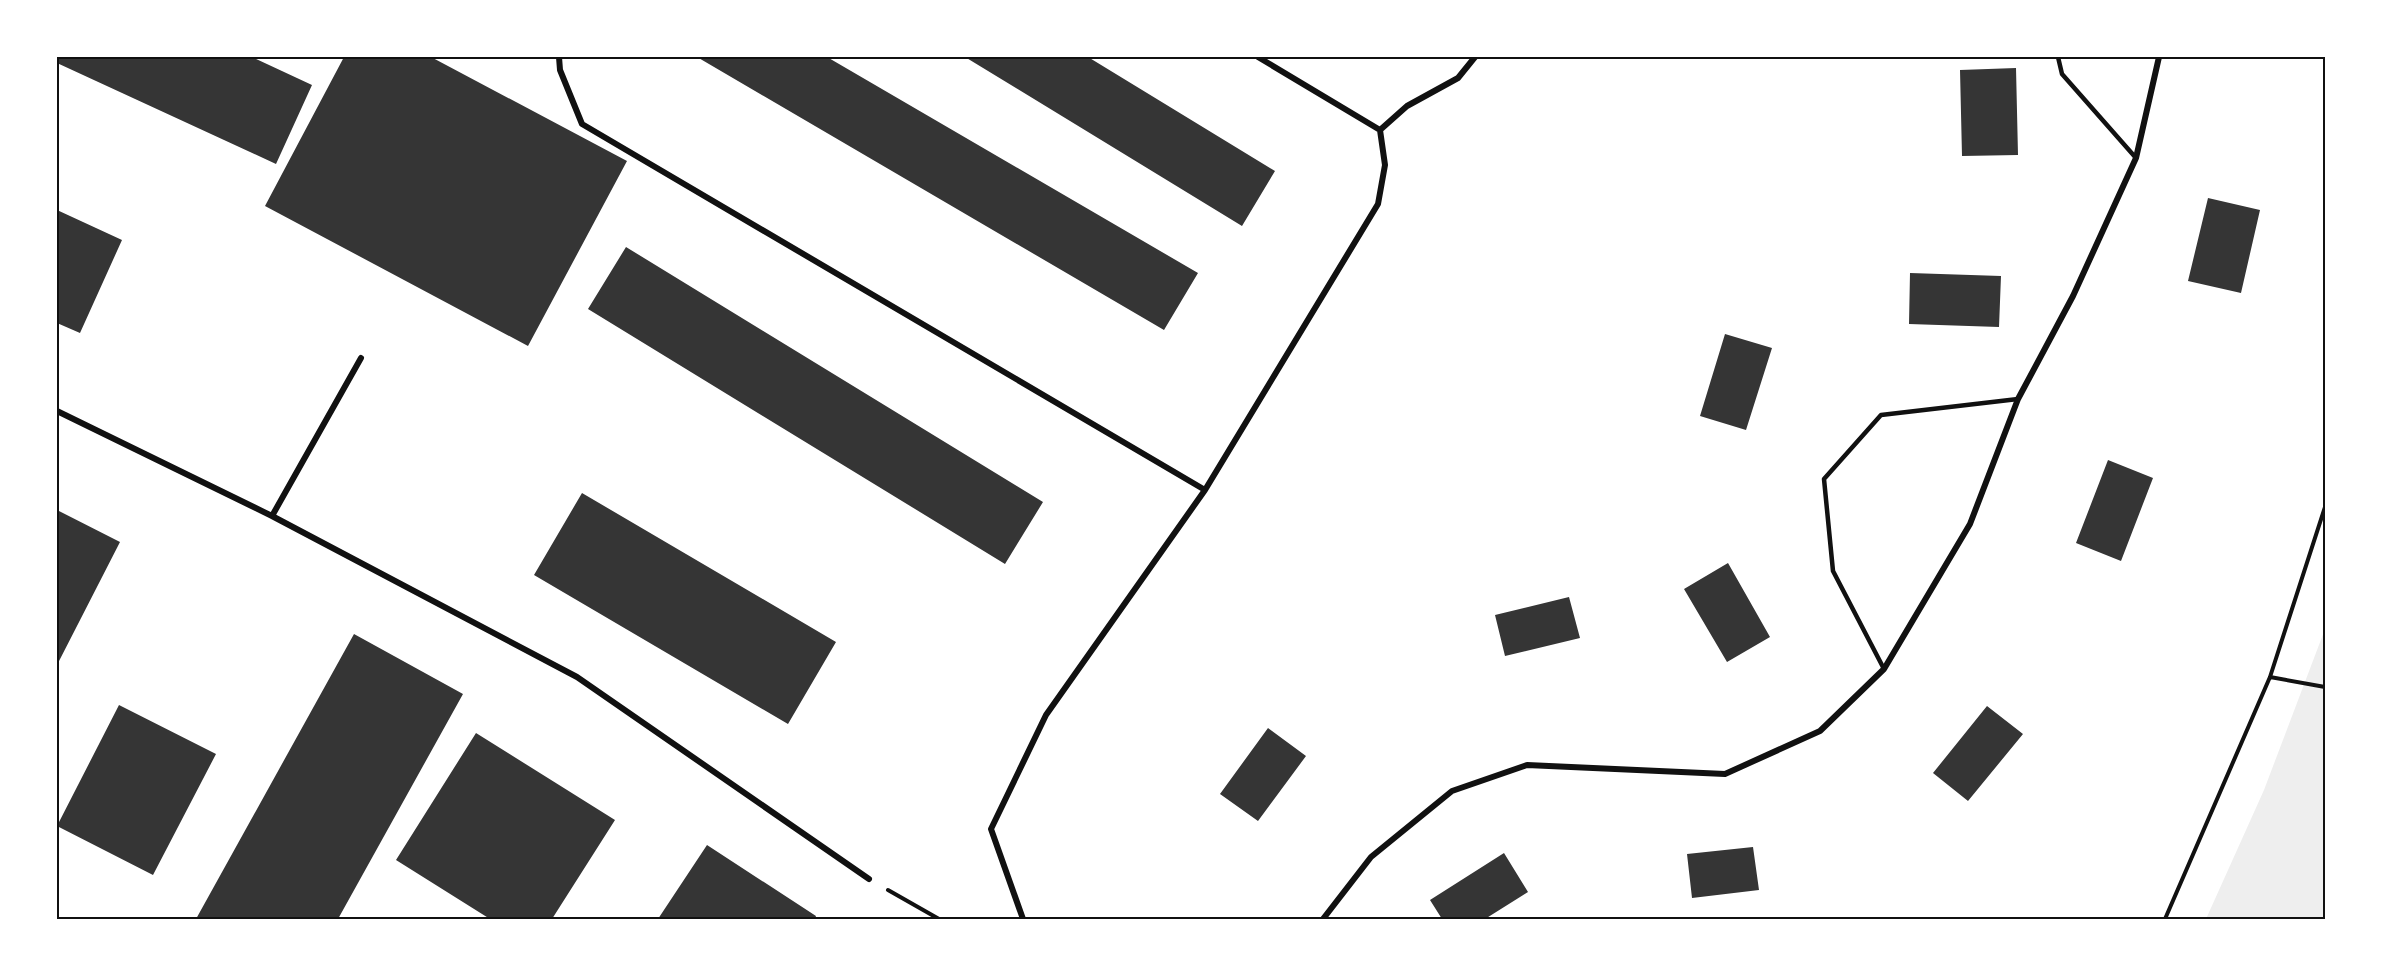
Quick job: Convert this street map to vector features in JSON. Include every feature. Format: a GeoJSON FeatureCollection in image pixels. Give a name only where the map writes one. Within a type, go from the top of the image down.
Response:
{"type":"FeatureCollection","features":[{"type":"Feature","properties":{"kind":"street"},"geometry":{"type":"LineString","coordinates":[[558,57],[560,70],[582,124],[1205,490]]}},
{"type":"Feature","properties":{"kind":"street"},"geometry":{"type":"LineString","coordinates":[[1258,57],[1380,130]]}},
{"type":"Feature","properties":{"kind":"street"},"geometry":{"type":"LineString","coordinates":[[1380,130],[1407,106],[1458,78],[1475,57]]}},
{"type":"Feature","properties":{"kind":"street"},"geometry":{"type":"LineString","coordinates":[[1323,919],[1371,857],[1452,791],[1527,765],[1725,774],[1820,730],[1884,669],[1970,524],[2018,399],[2073,296],[2136,158],[2158,57]]}},
{"type":"Feature","properties":{"kind":"street"},"geometry":{"type":"LineString","coordinates":[[1023,919],[991,829],[1046,715],[1205,490],[1378,204],[1385,165],[1380,130]]}},
{"type":"Feature","properties":{"kind":"street"},"geometry":{"type":"LineString","coordinates":[[272,516],[361,358]]}},
{"type":"Feature","properties":{"kind":"street"},"geometry":{"type":"LineString","coordinates":[[57,411],[272,516],[577,677],[869,879]]}},
{"type":"Feature","properties":{"kind":"lane"},"geometry":{"type":"LineString","coordinates":[[2058,57],[2062,74],[2136,158]]}},
{"type":"Feature","properties":{"kind":"lane"},"geometry":{"type":"LineString","coordinates":[[1884,669],[1833,571],[1824,478],[1881,415],[2018,399]]}},
{"type":"Feature","properties":{"kind":"path"},"geometry":{"type":"LineString","coordinates":[[2165,919],[2270,677],[2325,507]]}},
{"type":"Feature","properties":{"kind":"path"},"geometry":{"type":"LineString","coordinates":[[2270,677],[2325,687]]}},
{"type":"Feature","properties":{"kind":"path"},"geometry":{"type":"LineString","coordinates":[[869,879],[939,919]]}},
{"type":"Feature","properties":{"kind":"shaded area"},"geometry":{"type":"Polygon","coordinates":[[[2325,629],[2325,919],[2206,919],[2264,790],[2325,629]]]}},
{"type":"Feature","properties":{"kind":"building"},"geometry":{"type":"Polygon","coordinates":[[[57,57],[252,57],[312,85],[276,164],[57,63],[57,57]]]}},
{"type":"Feature","properties":{"kind":"building"},"geometry":{"type":"Polygon","coordinates":[[[344,57],[431,57],[627,161],[528,346],[265,206],[344,57]]]}},
{"type":"Feature","properties":{"kind":"building"},"geometry":{"type":"Polygon","coordinates":[[[697,57],[827,57],[1198,273],[1164,330],[697,57]]]}},
{"type":"Feature","properties":{"kind":"building"},"geometry":{"type":"Polygon","coordinates":[[[965,57],[1088,57],[1275,171],[1242,226],[965,57]]]}},
{"type":"Feature","properties":{"kind":"building"},"geometry":{"type":"Polygon","coordinates":[[[2016,68],[2018,155],[1962,156],[1960,70],[2016,68]]]}},
{"type":"Feature","properties":{"kind":"building"},"geometry":{"type":"Polygon","coordinates":[[[2208,198],[2260,210],[2241,293],[2188,281],[2208,198]]]}},
{"type":"Feature","properties":{"kind":"building"},"geometry":{"type":"Polygon","coordinates":[[[57,210],[122,240],[80,333],[57,323],[57,210]]]}},
{"type":"Feature","properties":{"kind":"building"},"geometry":{"type":"Polygon","coordinates":[[[626,247],[1043,502],[1005,564],[588,309],[626,247]]]}},
{"type":"Feature","properties":{"kind":"building"},"geometry":{"type":"Polygon","coordinates":[[[1910,273],[2001,276],[1999,327],[1909,324],[1910,273]]]}},
{"type":"Feature","properties":{"kind":"building"},"geometry":{"type":"Polygon","coordinates":[[[1725,334],[1772,348],[1746,430],[1700,416],[1725,334]]]}},
{"type":"Feature","properties":{"kind":"building"},"geometry":{"type":"Polygon","coordinates":[[[2108,460],[2153,478],[2121,561],[2076,543],[2108,460]]]}},
{"type":"Feature","properties":{"kind":"building"},"geometry":{"type":"Polygon","coordinates":[[[582,493],[836,642],[788,724],[534,575],[582,493]]]}},
{"type":"Feature","properties":{"kind":"building"},"geometry":{"type":"Polygon","coordinates":[[[57,510],[120,542],[57,665],[57,510]]]}},
{"type":"Feature","properties":{"kind":"building"},"geometry":{"type":"Polygon","coordinates":[[[1728,563],[1770,637],[1727,662],[1684,589],[1728,563]]]}},
{"type":"Feature","properties":{"kind":"building"},"geometry":{"type":"Polygon","coordinates":[[[1569,597],[1580,638],[1505,656],[1495,615],[1569,597]]]}},
{"type":"Feature","properties":{"kind":"building"},"geometry":{"type":"Polygon","coordinates":[[[354,634],[463,694],[338,919],[196,919],[354,634]]]}},
{"type":"Feature","properties":{"kind":"building"},"geometry":{"type":"Polygon","coordinates":[[[119,705],[216,754],[153,875],[57,826],[119,705]]]}},
{"type":"Feature","properties":{"kind":"building"},"geometry":{"type":"Polygon","coordinates":[[[1987,706],[2023,734],[1968,801],[1933,773],[1987,706]]]}},
{"type":"Feature","properties":{"kind":"building"},"geometry":{"type":"Polygon","coordinates":[[[1268,728],[1306,756],[1258,821],[1220,794],[1268,728]]]}},
{"type":"Feature","properties":{"kind":"building"},"geometry":{"type":"Polygon","coordinates":[[[476,733],[615,820],[552,919],[490,919],[396,860],[476,733]]]}},
{"type":"Feature","properties":{"kind":"building"},"geometry":{"type":"Polygon","coordinates":[[[707,845],[816,916],[815,919],[658,919],[707,845]]]}},
{"type":"Feature","properties":{"kind":"building"},"geometry":{"type":"Polygon","coordinates":[[[1753,847],[1759,890],[1692,898],[1687,854],[1753,847]]]}},
{"type":"Feature","properties":{"kind":"building"},"geometry":{"type":"Polygon","coordinates":[[[1504,853],[1528,892],[1485,919],[1442,919],[1430,900],[1504,853]]]}}]}
